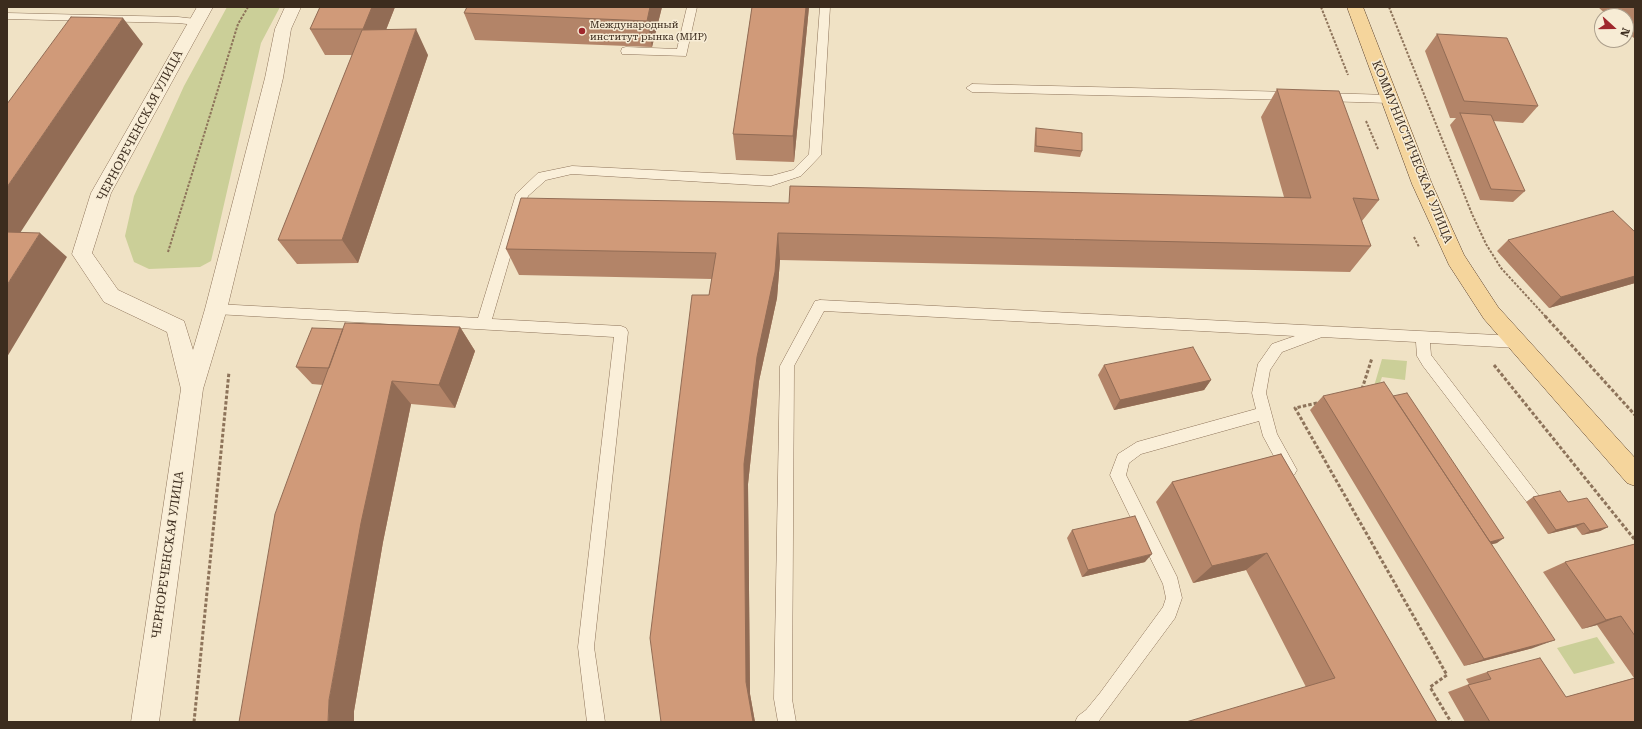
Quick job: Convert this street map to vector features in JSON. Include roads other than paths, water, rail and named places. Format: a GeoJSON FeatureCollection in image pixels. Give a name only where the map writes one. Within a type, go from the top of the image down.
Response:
{"type":"FeatureCollection","features":[{"type":"Feature","properties":{"kind":"main road","name":"КОММУНИСТИЧЕСКАЯ УЛИЦА"},"geometry":{"type":"LineString","coordinates":[[1355,7],[1422,184],[1456,259],[1491,313],[1635,475]]}},
{"type":"Feature","properties":{"kind":"street","name":"ЧЕРНОРЕЧЕНСКАЯ УЛИЦА"},"geometry":{"type":"LineString","coordinates":[[145,722],[192,389],[216,309],[274,78],[283,29],[293,7]]}},
{"type":"Feature","properties":{"kind":"street","name":"ЧЕРНОРЕЧЕНСКАЯ УЛИЦА"},"geometry":{"type":"LineString","coordinates":[[192,389],[176,327],[111,296],[82,254],[101,193],[201,14]]}},
{"type":"Feature","properties":{"kind":"lane"},"geometry":{"type":"LineString","coordinates":[[626,51],[682,53],[692,7]]}},
{"type":"Feature","properties":{"kind":"lane"},"geometry":{"type":"LineString","coordinates":[[483,324],[522,194],[542,176],[572,170],[771,181],[797,173],[815,155],[825,7]]}},
{"type":"Feature","properties":{"kind":"lane"},"geometry":{"type":"LineString","coordinates":[[7,16],[178,20],[201,14]]}},
{"type":"Feature","properties":{"kind":"lane"},"geometry":{"type":"LineString","coordinates":[[972,88],[1390,98]]}},
{"type":"Feature","properties":{"kind":"lane"},"geometry":{"type":"LineString","coordinates":[[787,722],[783,699],[787,366],[820,305],[1516,342]]}},
{"type":"Feature","properties":{"kind":"lane"},"geometry":{"type":"LineString","coordinates":[[216,309],[621,332],[586,647],[596,722]]}},
{"type":"Feature","properties":{"kind":"lane"},"geometry":{"type":"LineString","coordinates":[[1298,485],[1270,436],[1259,393],[1263,368],[1277,348],[1325,331]]}},
{"type":"Feature","properties":{"kind":"lane"},"geometry":{"type":"LineString","coordinates":[[1423,336],[1424,356],[1428,362],[1547,516]]}},
{"type":"Feature","properties":{"kind":"lane"},"geometry":{"type":"LineString","coordinates":[[1084,722],[1092,716],[1165,618],[1174,598],[1171,583],[1118,475],[1123,459],[1137,449],[1264,413]]}},
{"type":"Feature","properties":{"kind":"place","name":"Международный институт рынка (МИР)"},"geometry":{"type":"Point","coordinates":[582,31]}}]}
